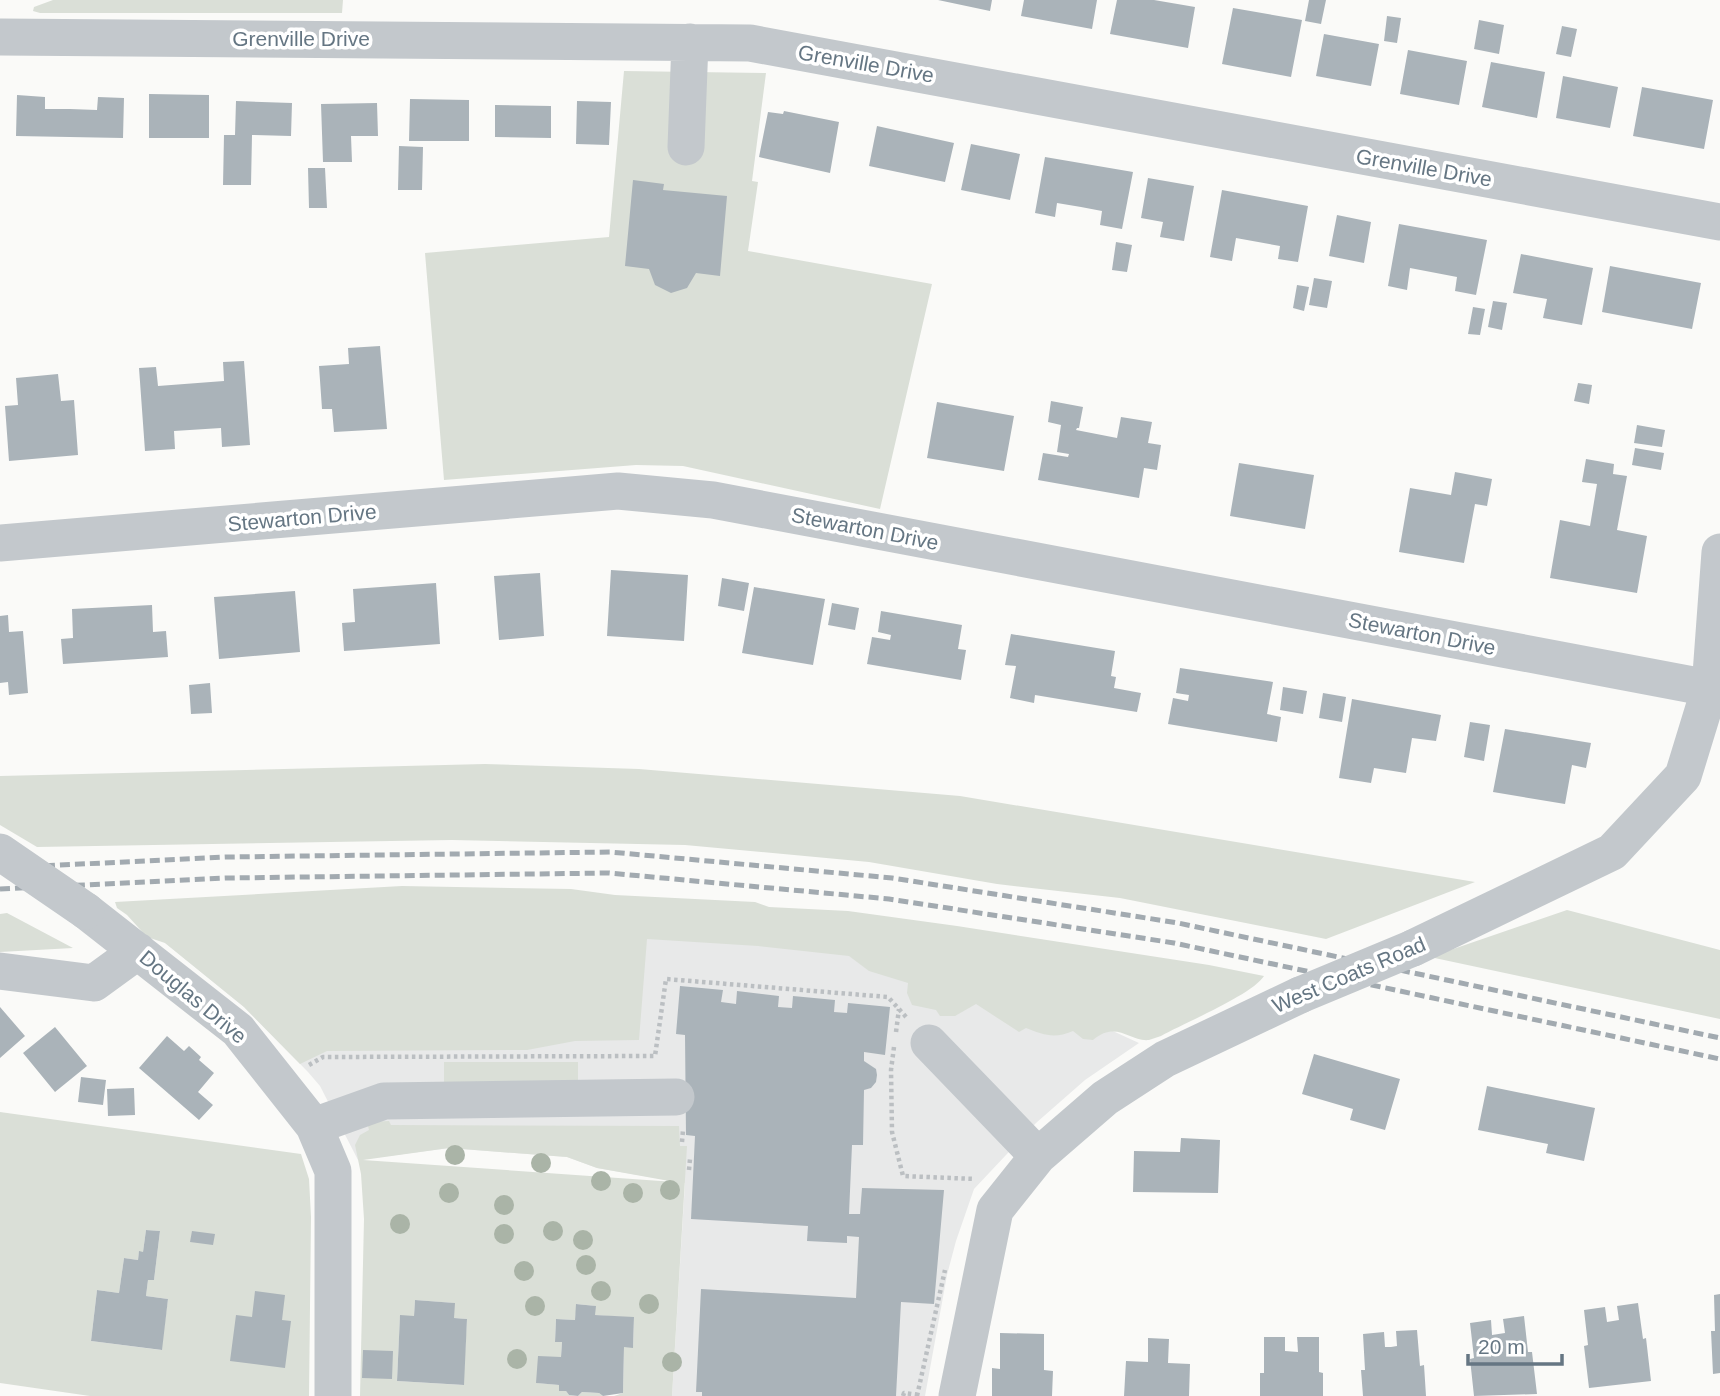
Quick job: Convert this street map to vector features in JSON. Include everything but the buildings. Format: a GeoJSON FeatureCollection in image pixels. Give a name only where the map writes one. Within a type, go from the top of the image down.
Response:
{"type":"FeatureCollection","features":[{"type":"Feature","properties":{"kind":"street","name":"Grenville Drive"},"geometry":{"type":"LineString","coordinates":[[0,37],[750,43],[1720,222]]}},
{"type":"Feature","properties":{"kind":"street"},"geometry":{"type":"LineString","coordinates":[[687,147],[690,42]]}},
{"type":"Feature","properties":{"kind":"street","name":"Stewarton Drive"},"geometry":{"type":"LineString","coordinates":[[0,543],[618,491],[713,500],[1715,689]]}},
{"type":"Feature","properties":{"kind":"street","name":"West Coats Road"},"geometry":{"type":"LineString","coordinates":[[957,1396],[995,1210],[1038,1156],[1105,1098],[1165,1059],[1300,995],[1413,948],[1612,852],[1683,776],[1715,689],[1720,552]]}},
{"type":"Feature","properties":{"kind":"street","name":"Douglas Drive"},"geometry":{"type":"LineString","coordinates":[[0,852],[86,911],[238,1030],[314,1126],[333,1171],[333,1396]]}},
{"type":"Feature","properties":{"kind":"street"},"geometry":{"type":"LineString","coordinates":[[0,971],[94,983],[138,951]]}},
{"type":"Feature","properties":{"kind":"street"},"geometry":{"type":"LineString","coordinates":[[906,1041],[1038,1156]]}},
{"type":"Feature","properties":{"kind":"street"},"geometry":{"type":"LineString","coordinates":[[314,1126],[384,1101],[679,1114]]}},
{"type":"Feature","properties":{"kind":"path"},"geometry":{"type":"LineString","coordinates":[[304,1068],[323,1057],[655,1056],[666,979],[888,997],[899,1009],[906,1041],[891,1070],[892,1132],[903,1176],[975,1180]]}},
{"type":"Feature","properties":{"kind":"path"},"geometry":{"type":"LineString","coordinates":[[899,1009],[906,1041]]}},
{"type":"Feature","properties":{"kind":"path"},"geometry":{"type":"LineString","coordinates":[[375,1070],[376,1057]]}},
{"type":"Feature","properties":{"kind":"path"},"geometry":{"type":"LineString","coordinates":[[679,1114],[682,1142]]}},
{"type":"Feature","properties":{"kind":"path"},"geometry":{"type":"LineString","coordinates":[[689,1170],[690,1159]]}},
{"type":"Feature","properties":{"kind":"path"},"geometry":{"type":"LineString","coordinates":[[903,1396],[918,1395],[941,1286]]}},
{"type":"Feature","properties":{"kind":"shaded area"},"geometry":{"type":"Polygon","coordinates":[[[53,0],[343,0],[342,13],[33,11],[34,7],[53,0]]]}},
{"type":"Feature","properties":{"kind":"shaded area"},"geometry":{"type":"Polygon","coordinates":[[[624,71],[766,73],[752,181],[758,182],[748,251],[932,284],[880,509],[683,466],[636,465],[444,480],[425,253],[609,237],[624,71]]]}},
{"type":"Feature","properties":{"kind":"shaded area"},"geometry":{"type":"Polygon","coordinates":[[[485,764],[639,769],[960,796],[1475,882],[1326,939],[1120,898],[997,884],[869,862],[685,845],[452,840],[37,847],[0,825],[0,776],[485,764]]]}},
{"type":"Feature","properties":{"kind":"shaded area"},"geometry":{"type":"Polygon","coordinates":[[[402,886],[571,889],[615,895],[755,902],[769,907],[848,911],[1209,965],[1264,976],[1246,992],[1161,1036],[1142,1040],[1109,1032],[1093,1040],[1083,1039],[1073,1031],[1055,1035],[1026,1028],[1019,1032],[976,1004],[955,1016],[940,1016],[936,1010],[912,1005],[907,993],[908,983],[869,971],[849,956],[758,946],[647,939],[639,1040],[575,1041],[527,1050],[327,1051],[300,1064],[244,1007],[165,943],[147,937],[117,908],[115,902],[402,886]]]}},
{"type":"Feature","properties":{"kind":"shaded area"},"geometry":{"type":"Polygon","coordinates":[[[1567,910],[1720,950],[1720,1019],[1430,957],[1567,910]]]}},
{"type":"Feature","properties":{"kind":"shaded area"},"geometry":{"type":"Polygon","coordinates":[[[7,913],[73,948],[0,952],[0,914],[7,913]]]}},
{"type":"Feature","properties":{"kind":"shaded area"},"geometry":{"type":"Polygon","coordinates":[[[674,934],[979,970],[1139,1043],[1085,1080],[1036,1123],[974,1189],[947,1275],[925,1396],[672,1396],[685,1183],[597,1168],[567,1157],[449,1148],[358,1160],[320,1086],[308,1072],[244,1007],[164,942],[674,934]]]}},
{"type":"Feature","properties":{"kind":"shaded area"},"geometry":{"type":"Polygon","coordinates":[[[444,1062],[578,1062],[578,1082],[444,1082],[444,1062]]]}},
{"type":"Feature","properties":{"kind":"shaded area"},"geometry":{"type":"Polygon","coordinates":[[[0,1112],[301,1154],[309,1179],[311,1217],[309,1396],[90,1396],[0,1383],[0,1112]],[[146,1230],[143,1252],[139,1252],[138,1260],[124,1258],[119,1293],[97,1290],[91,1341],[161,1350],[168,1299],[146,1296],[148,1280],[154,1280],[160,1231],[146,1230]]]}},
{"type":"Feature","properties":{"kind":"shaded area"},"geometry":{"type":"Polygon","coordinates":[[[389,1121],[391,1125],[679,1126],[680,1146],[687,1146],[672,1396],[614,1396],[623,1393],[624,1347],[633,1347],[634,1318],[595,1315],[595,1306],[577,1304],[575,1320],[556,1319],[555,1342],[562,1342],[561,1357],[537,1383],[559,1385],[559,1391],[578,1396],[360,1396],[364,1219],[361,1174],[355,1145],[360,1135],[369,1130],[367,1122],[389,1121]],[[449,1148],[363,1160],[675,1182],[597,1168],[567,1157],[449,1148]],[[415,1300],[414,1316],[400,1316],[397,1381],[463,1385],[467,1319],[454,1318],[454,1303],[415,1300]]]}},
{"type":"Feature","properties":{"kind":"shaded area"},"geometry":{"type":"Polygon","coordinates":[[[582,1392],[599,1393],[603,1396],[578,1396],[582,1392]]]}},
{"type":"Feature","properties":{"kind":"railway"},"geometry":{"type":"LineString","coordinates":[[0,868],[226,857],[610,852],[892,878],[1178,923],[1720,1038]]}},
{"type":"Feature","properties":{"kind":"railway"},"geometry":{"type":"LineString","coordinates":[[0,889],[227,878],[609,873],[889,899],[1174,943],[1720,1059]]}}]}
